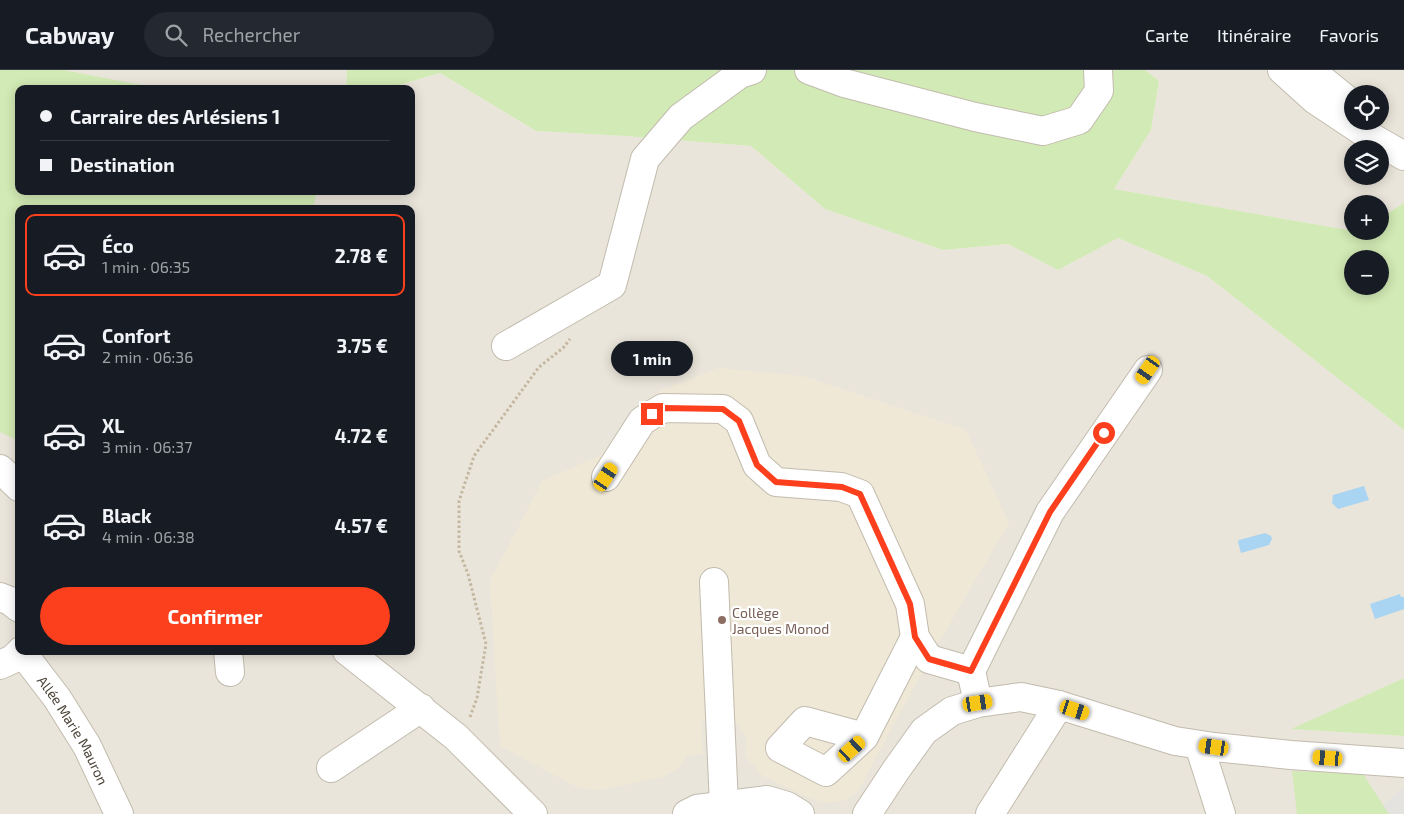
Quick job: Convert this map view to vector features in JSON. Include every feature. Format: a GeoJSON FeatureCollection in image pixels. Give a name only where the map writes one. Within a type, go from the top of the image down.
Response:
{"type":"FeatureCollection","features":[{"type":"Feature","properties":{"kind":"street"},"geometry":{"type":"LineString","coordinates":[[506,346],[612,285],[645,159],[681,117],[740,74],[752,70]]}},
{"type":"Feature","properties":{"kind":"street"},"geometry":{"type":"LineString","coordinates":[[809,70],[853,85],[975,117],[1044,131],[1079,120],[1099,90],[1098,70]]}},
{"type":"Feature","properties":{"kind":"street"},"geometry":{"type":"LineString","coordinates":[[1282,70],[1314,99],[1371,137],[1404,156]]}},
{"type":"Feature","properties":{"kind":"street"},"geometry":{"type":"LineString","coordinates":[[1310,70],[1344,98]]}},
{"type":"Feature","properties":{"kind":"street"},"geometry":{"type":"LineString","coordinates":[[1389,126],[1404,134]]}},
{"type":"Feature","properties":{"kind":"street"},"geometry":{"type":"LineString","coordinates":[[978,703],[971,671],[1050,512],[1148,370]]}},
{"type":"Feature","properties":{"kind":"street"},"geometry":{"type":"LineString","coordinates":[[606,477],[642,421],[663,408],[723,409],[739,421],[757,465],[776,482],[842,487],[860,494],[910,604],[915,637],[929,659],[971,671]]}},
{"type":"Feature","properties":{"kind":"street"},"geometry":{"type":"LineString","coordinates":[[0,467],[15,470]]}},
{"type":"Feature","properties":{"kind":"street"},"geometry":{"type":"LineString","coordinates":[[0,467],[15,483]]}},
{"type":"Feature","properties":{"kind":"street"},"geometry":{"type":"LineString","coordinates":[[714,582],[724,805]]}},
{"type":"Feature","properties":{"kind":"street"},"geometry":{"type":"LineString","coordinates":[[0,597],[15,605]]}},
{"type":"Feature","properties":{"kind":"street"},"geometry":{"type":"LineString","coordinates":[[864,737],[915,637]]}},
{"type":"Feature","properties":{"kind":"street"},"geometry":{"type":"LineString","coordinates":[[0,665],[14,659],[18,655]]}},
{"type":"Feature","properties":{"kind":"street","name":"Allée Marie Mauron"},"geometry":{"type":"LineString","coordinates":[[24,655],[57,698],[87,746],[119,814]]}},
{"type":"Feature","properties":{"kind":"street"},"geometry":{"type":"LineString","coordinates":[[352,655],[421,708],[461,742],[507,804],[533,814]]}},
{"type":"Feature","properties":{"kind":"street"},"geometry":{"type":"LineString","coordinates":[[867,814],[924,731],[952,711],[978,703],[1021,697],[1059,705],[1175,741],[1291,755],[1404,763]]}},
{"type":"Feature","properties":{"kind":"street"},"geometry":{"type":"LineString","coordinates":[[990,814],[1059,705]]}},
{"type":"Feature","properties":{"kind":"street"},"geometry":{"type":"LineString","coordinates":[[331,768],[421,708]]}},
{"type":"Feature","properties":{"kind":"street"},"geometry":{"type":"LineString","coordinates":[[1199,745],[1221,814]]}},
{"type":"Feature","properties":{"kind":"street"},"geometry":{"type":"LineString","coordinates":[[1404,769],[1404,780]]}},
{"type":"Feature","properties":{"kind":"street"},"geometry":{"type":"LineString","coordinates":[[687,814],[696,809],[767,800],[787,806],[800,814]]}},
{"type":"Feature","properties":{"kind":"path"},"geometry":{"type":"LineString","coordinates":[[461,742],[477,698],[486,644],[468,574],[459,552],[459,501],[474,456],[539,367],[563,348],[575,332]]}},
{"type":"Feature","properties":{"kind":"shaded area"},"geometry":{"type":"Polygon","coordinates":[[[0,70],[347,70],[346,85],[15,85],[15,195],[415,195],[415,85],[400,85],[440,73],[536,131],[751,146],[825,209],[943,250],[1008,244],[1058,270],[1118,238],[1207,276],[1404,430],[1404,678],[1292,729],[1404,736],[1404,814],[0,814],[0,70]]]}},
{"type":"Feature","properties":{"kind":"shaded area"},"geometry":{"type":"Polygon","coordinates":[[[1145,70],[1404,70],[1404,203],[1389,212],[1389,195],[1344,195],[1344,230],[1114,189],[1151,130],[1159,81],[1145,70]]]}},
{"type":"Feature","properties":{"kind":"shaded area","name":"Collège Jacques Monod"},"geometry":{"type":"Polygon","coordinates":[[[718,368],[803,376],[966,430],[1009,523],[929,659],[858,791],[845,800],[827,803],[809,798],[763,776],[745,756],[747,737],[733,720],[701,721],[703,754],[687,756],[678,769],[662,777],[599,790],[579,788],[500,746],[490,581],[543,480],[600,456],[638,406],[662,390],[718,368]]]}},
{"type":"Feature","properties":{"kind":"shaded area"},"geometry":{"type":"Polygon","coordinates":[[[1404,787],[1404,814],[1389,814],[1383,805],[1404,787]]]}},
{"type":"Feature","properties":{"kind":"green space"},"geometry":{"type":"Polygon","coordinates":[[[0,70],[63,70],[141,85],[15,85],[15,195],[316,195],[314,205],[15,205],[15,439],[0,432],[0,70]]]}},
{"type":"Feature","properties":{"kind":"green space"},"geometry":{"type":"Polygon","coordinates":[[[347,70],[1145,70],[1159,81],[1151,130],[1114,189],[1344,229],[1344,240],[1389,240],[1389,212],[1404,203],[1404,430],[1207,276],[1118,238],[1058,270],[1008,244],[943,250],[825,209],[751,146],[536,131],[440,73],[400,85],[346,85],[347,70]]]}},
{"type":"Feature","properties":{"kind":"green space"},"geometry":{"type":"Polygon","coordinates":[[[1404,678],[1404,736],[1291,729],[1404,678]]]}},
{"type":"Feature","properties":{"kind":"green space"},"geometry":{"type":"Polygon","coordinates":[[[1292,771],[1363,774],[1389,814],[1297,814],[1292,771]]]}},
{"type":"Feature","properties":{"kind":"water"},"geometry":{"type":"Polygon","coordinates":[[[1364,486],[1369,500],[1338,509],[1332,503],[1333,495],[1364,486]]]}},
{"type":"Feature","properties":{"kind":"water"},"geometry":{"type":"Polygon","coordinates":[[[1265,533],[1271,536],[1272,539],[1269,545],[1241,553],[1239,540],[1265,533]]]}},
{"type":"Feature","properties":{"kind":"water"},"geometry":{"type":"Polygon","coordinates":[[[1400,594],[1401,597],[1404,597],[1404,609],[1375,619],[1370,604],[1400,594]]]}},
{"type":"Feature","properties":{"kind":"place","name":"Collège Jacques Monod"},"geometry":{"type":"Point","coordinates":[722,620]}},
{"type":"Feature","properties":{"kind":"route"},"geometry":{"type":"LineString","coordinates":[[652,414],[663,408],[723,409],[739,421],[757,465],[776,482],[842,487],[860,494],[910,604],[915,637],[929,659],[971,671],[1050,512],[1104,433]]}}]}
